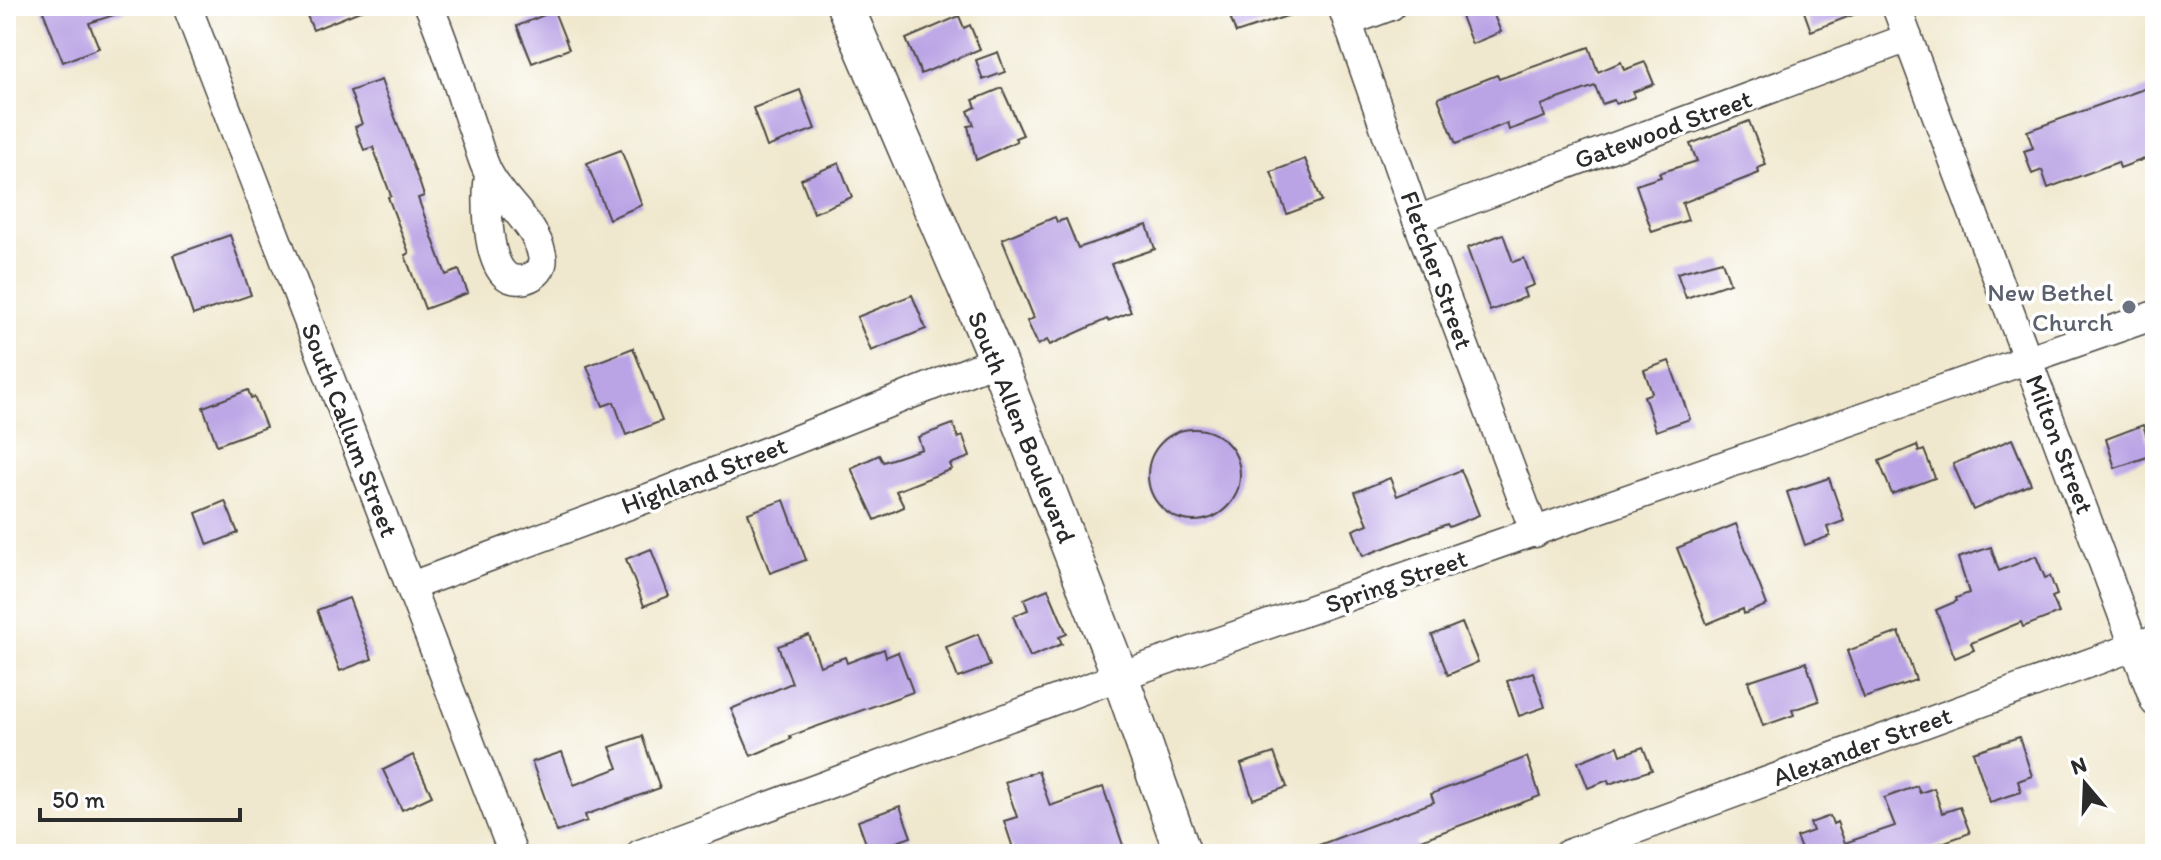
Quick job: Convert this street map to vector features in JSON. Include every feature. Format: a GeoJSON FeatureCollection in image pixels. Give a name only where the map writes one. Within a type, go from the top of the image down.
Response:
{"type":"FeatureCollection","features":[{"type":"Feature","properties":{"kind":"street","name":"South Callum Street"},"geometry":{"type":"LineString","coordinates":[[187,6],[411,586],[506,852]]}},
{"type":"Feature","properties":{"kind":"street"},"geometry":{"type":"LineString","coordinates":[[429,6],[489,174]]}},
{"type":"Feature","properties":{"kind":"street","name":"South Allen Boulevard"},"geometry":{"type":"LineString","coordinates":[[845,6],[997,360],[1120,676],[1183,854]]}},
{"type":"Feature","properties":{"kind":"street"},"geometry":{"type":"LineString","coordinates":[[1345,14],[1391,6]]}},
{"type":"Feature","properties":{"kind":"street","name":"Milton Street"},"geometry":{"type":"LineString","coordinates":[[1896,6],[2028,359],[2145,642],[2155,702]]}},
{"type":"Feature","properties":{"kind":"street","name":"Fletcher Street"},"geometry":{"type":"LineString","coordinates":[[1345,14],[1417,220],[1535,533]]}},
{"type":"Feature","properties":{"kind":"street","name":"Gatewood Street"},"geometry":{"type":"LineString","coordinates":[[1417,220],[1908,38]]}},
{"type":"Feature","properties":{"kind":"street","name":"Spring Street"},"geometry":{"type":"LineString","coordinates":[[640,854],[1120,676],[2155,315]]}},
{"type":"Feature","properties":{"kind":"street","name":"Highland Street"},"geometry":{"type":"LineString","coordinates":[[411,586],[664,492],[997,360]]}},
{"type":"Feature","properties":{"kind":"street","name":"Alexander Street"},"geometry":{"type":"LineString","coordinates":[[1568,854],[2145,642]]}},
{"type":"Feature","properties":{"kind":"building"},"geometry":{"type":"Polygon","coordinates":[[[41,6],[128,6],[129,10],[89,23],[99,48],[63,62],[41,6]]]}},
{"type":"Feature","properties":{"kind":"building"},"geometry":{"type":"Polygon","coordinates":[[[303,6],[370,6],[370,7],[313,30],[303,6]]]}},
{"type":"Feature","properties":{"kind":"building"},"geometry":{"type":"Polygon","coordinates":[[[1226,6],[1304,6],[1305,10],[1236,33],[1226,6]]]}},
{"type":"Feature","properties":{"kind":"building"},"geometry":{"type":"Polygon","coordinates":[[[1457,6],[1490,6],[1501,32],[1472,44],[1457,6]]]}},
{"type":"Feature","properties":{"kind":"building"},"geometry":{"type":"Polygon","coordinates":[[[1802,6],[1871,6],[1871,8],[1811,31],[1802,6]]]}},
{"type":"Feature","properties":{"kind":"building"},"geometry":{"type":"Polygon","coordinates":[[[554,11],[569,49],[532,63],[517,26],[554,11]]]}},
{"type":"Feature","properties":{"kind":"building"},"geometry":{"type":"Polygon","coordinates":[[[959,16],[964,28],[970,25],[980,49],[921,74],[906,39],[959,16]]]}},
{"type":"Feature","properties":{"kind":"building"},"geometry":{"type":"Polygon","coordinates":[[[1589,47],[1598,72],[1621,62],[1624,70],[1645,62],[1654,84],[1633,92],[1635,97],[1616,104],[1614,100],[1602,104],[1595,86],[1541,105],[1545,117],[1509,130],[1507,123],[1456,144],[1438,98],[1497,75],[1499,79],[1589,47]]]}},
{"type":"Feature","properties":{"kind":"building"},"geometry":{"type":"Polygon","coordinates":[[[998,52],[1005,72],[983,80],[976,60],[998,52]]]}},
{"type":"Feature","properties":{"kind":"building"},"geometry":{"type":"Polygon","coordinates":[[[381,80],[424,196],[418,198],[446,275],[459,270],[468,293],[425,309],[405,255],[409,253],[373,147],[364,150],[355,127],[362,124],[350,91],[381,80]]]}},
{"type":"Feature","properties":{"kind":"building"},"geometry":{"type":"Polygon","coordinates":[[[2155,85],[2155,155],[2120,168],[2118,162],[2048,188],[2042,170],[2032,174],[2024,151],[2033,148],[2027,131],[2155,85]]]}},
{"type":"Feature","properties":{"kind":"building"},"geometry":{"type":"Polygon","coordinates":[[[1002,88],[1023,135],[1015,138],[1017,141],[976,160],[968,126],[974,125],[968,111],[976,107],[973,100],[1002,88]]]}},
{"type":"Feature","properties":{"kind":"building"},"geometry":{"type":"Polygon","coordinates":[[[800,90],[815,129],[767,147],[753,108],[800,90]]]}},
{"type":"Feature","properties":{"kind":"building"},"geometry":{"type":"Polygon","coordinates":[[[1749,121],[1766,165],[1758,168],[1759,173],[1682,203],[1688,220],[1652,232],[1636,185],[1661,177],[1659,173],[1697,161],[1690,144],[1749,121]]]}},
{"type":"Feature","properties":{"kind":"building"},"geometry":{"type":"Polygon","coordinates":[[[621,150],[642,205],[609,219],[587,163],[621,150]]]}},
{"type":"Feature","properties":{"kind":"building"},"geometry":{"type":"Polygon","coordinates":[[[1305,159],[1322,201],[1287,214],[1271,172],[1305,159]]]}},
{"type":"Feature","properties":{"kind":"building"},"geometry":{"type":"Polygon","coordinates":[[[839,163],[852,197],[814,213],[801,179],[839,163]]]}},
{"type":"Feature","properties":{"kind":"building"},"geometry":{"type":"Polygon","coordinates":[[[1055,217],[1057,222],[1066,219],[1078,248],[1147,225],[1155,249],[1111,264],[1131,312],[1107,319],[1050,345],[1047,340],[1038,345],[1027,321],[1034,318],[1002,239],[1055,217]]]}},
{"type":"Feature","properties":{"kind":"building"},"geometry":{"type":"Polygon","coordinates":[[[1503,234],[1513,262],[1524,258],[1534,285],[1523,289],[1526,297],[1490,311],[1467,248],[1503,234]]]}},
{"type":"Feature","properties":{"kind":"building"},"geometry":{"type":"Polygon","coordinates":[[[230,235],[251,295],[193,315],[173,255],[230,235]]]}},
{"type":"Feature","properties":{"kind":"building"},"geometry":{"type":"Polygon","coordinates":[[[1722,261],[1730,283],[1686,298],[1677,273],[1722,261]]]}},
{"type":"Feature","properties":{"kind":"building"},"geometry":{"type":"Polygon","coordinates":[[[912,295],[926,329],[871,351],[857,317],[912,295]]]}},
{"type":"Feature","properties":{"kind":"building"},"geometry":{"type":"Polygon","coordinates":[[[633,348],[662,421],[626,435],[614,402],[603,406],[587,366],[633,348]]]}},
{"type":"Feature","properties":{"kind":"building"},"geometry":{"type":"Polygon","coordinates":[[[1669,361],[1690,419],[1656,431],[1644,396],[1652,393],[1644,370],[1669,361]]]}},
{"type":"Feature","properties":{"kind":"building"},"geometry":{"type":"Polygon","coordinates":[[[248,390],[266,427],[217,445],[203,407],[248,390]]]}},
{"type":"Feature","properties":{"kind":"building"},"geometry":{"type":"Polygon","coordinates":[[[953,424],[958,438],[963,436],[970,457],[950,464],[952,469],[896,491],[904,507],[875,520],[851,468],[879,455],[883,462],[922,449],[918,437],[953,424]]]}},
{"type":"Feature","properties":{"kind":"building"},"geometry":{"type":"Polygon","coordinates":[[[2143,425],[2153,455],[2115,468],[2106,439],[2143,425]]]}},
{"type":"Feature","properties":{"kind":"building"},"geometry":{"type":"Polygon","coordinates":[[[1194,429],[1212,432],[1227,442],[1237,457],[1240,475],[1237,493],[1227,508],[1212,518],[1194,521],[1176,518],[1161,508],[1151,493],[1148,475],[1151,457],[1161,442],[1176,432],[1194,429]]]}},
{"type":"Feature","properties":{"kind":"building"},"geometry":{"type":"Polygon","coordinates":[[[2012,439],[2031,484],[1973,510],[1953,464],[2012,439]]]}},
{"type":"Feature","properties":{"kind":"building"},"geometry":{"type":"Polygon","coordinates":[[[1917,445],[1919,452],[1924,450],[1935,478],[1892,494],[1879,461],[1917,445]]]}},
{"type":"Feature","properties":{"kind":"building"},"geometry":{"type":"Polygon","coordinates":[[[1461,470],[1479,515],[1363,556],[1353,530],[1368,524],[1355,492],[1390,478],[1397,496],[1461,470]]]}},
{"type":"Feature","properties":{"kind":"building"},"geometry":{"type":"Polygon","coordinates":[[[1829,478],[1844,521],[1827,527],[1830,536],[1805,545],[1787,492],[1829,478]]]}},
{"type":"Feature","properties":{"kind":"building"},"geometry":{"type":"Polygon","coordinates":[[[784,500],[806,560],[770,573],[748,513],[784,500]]]}},
{"type":"Feature","properties":{"kind":"building"},"geometry":{"type":"Polygon","coordinates":[[[225,501],[238,533],[208,545],[196,513],[225,501]]]}},
{"type":"Feature","properties":{"kind":"building"},"geometry":{"type":"Polygon","coordinates":[[[1736,524],[1767,605],[1744,614],[1743,609],[1707,624],[1677,548],[1736,524]]]}},
{"type":"Feature","properties":{"kind":"building"},"geometry":{"type":"Polygon","coordinates":[[[1991,547],[1999,571],[2036,556],[2045,578],[2050,576],[2057,595],[2052,597],[2059,613],[2023,627],[2021,622],[1971,643],[1974,650],[1955,658],[1936,610],[1969,593],[1958,558],[1991,547]]]}},
{"type":"Feature","properties":{"kind":"building"},"geometry":{"type":"Polygon","coordinates":[[[651,549],[669,596],[644,606],[626,559],[651,549]]]}},
{"type":"Feature","properties":{"kind":"building"},"geometry":{"type":"Polygon","coordinates":[[[1048,589],[1067,634],[1059,637],[1062,644],[1030,657],[1013,616],[1028,610],[1024,599],[1048,589]]]}},
{"type":"Feature","properties":{"kind":"building"},"geometry":{"type":"Polygon","coordinates":[[[349,598],[372,659],[340,671],[317,610],[349,598]]]}},
{"type":"Feature","properties":{"kind":"building"},"geometry":{"type":"Polygon","coordinates":[[[1462,623],[1478,662],[1448,675],[1432,635],[1462,623]]]}},
{"type":"Feature","properties":{"kind":"building"},"geometry":{"type":"Polygon","coordinates":[[[1899,632],[1916,680],[1864,698],[1847,651],[1899,632]]]}},
{"type":"Feature","properties":{"kind":"building"},"geometry":{"type":"Polygon","coordinates":[[[978,634],[990,666],[958,678],[946,647],[978,634]]]}},
{"type":"Feature","properties":{"kind":"building"},"geometry":{"type":"Polygon","coordinates":[[[809,635],[820,666],[845,657],[847,663],[884,649],[886,657],[898,652],[913,692],[790,736],[791,739],[751,756],[731,709],[792,683],[778,646],[809,635]]]}},
{"type":"Feature","properties":{"kind":"building"},"geometry":{"type":"Polygon","coordinates":[[[1806,662],[1819,701],[1792,710],[1794,715],[1763,726],[1748,681],[1806,662]]]}},
{"type":"Feature","properties":{"kind":"building"},"geometry":{"type":"Polygon","coordinates":[[[1533,672],[1545,707],[1519,716],[1507,681],[1533,672]]]}},
{"type":"Feature","properties":{"kind":"building"},"geometry":{"type":"Polygon","coordinates":[[[642,736],[660,788],[585,815],[587,821],[557,832],[532,762],[562,752],[574,785],[618,768],[610,747],[642,736]]]}},
{"type":"Feature","properties":{"kind":"building"},"geometry":{"type":"Polygon","coordinates":[[[2019,737],[2032,776],[2018,781],[2021,792],[1990,802],[1973,752],[2019,737]]]}},
{"type":"Feature","properties":{"kind":"building"},"geometry":{"type":"Polygon","coordinates":[[[1618,746],[1621,755],[1643,747],[1652,770],[1588,788],[1578,762],[1618,746]]]}},
{"type":"Feature","properties":{"kind":"building"},"geometry":{"type":"Polygon","coordinates":[[[1274,753],[1287,787],[1253,799],[1241,764],[1274,753]]]}},
{"type":"Feature","properties":{"kind":"building"},"geometry":{"type":"Polygon","coordinates":[[[413,755],[432,796],[402,810],[383,770],[413,755]]]}},
{"type":"Feature","properties":{"kind":"building"},"geometry":{"type":"Polygon","coordinates":[[[1527,757],[1540,796],[1415,842],[1419,854],[1303,854],[1303,851],[1434,802],[1431,794],[1527,757]]]}},
{"type":"Feature","properties":{"kind":"building"},"geometry":{"type":"Polygon","coordinates":[[[1038,771],[1050,806],[1103,787],[1126,854],[1015,854],[1004,821],[1017,817],[1005,782],[1038,771]]]}},
{"type":"Feature","properties":{"kind":"building"},"geometry":{"type":"Polygon","coordinates":[[[1917,786],[1920,793],[1934,788],[1942,813],[1960,807],[1970,833],[1911,854],[1803,854],[1796,837],[1813,831],[1810,823],[1830,816],[1833,824],[1837,822],[1845,843],[1895,826],[1884,798],[1917,786]]]}},
{"type":"Feature","properties":{"kind":"building"},"geometry":{"type":"Polygon","coordinates":[[[900,806],[911,837],[869,852],[858,821],[900,806]]]}},
{"type":"Feature","properties":{"kind":"place","name":"New Bethel Church"},"geometry":{"type":"Point","coordinates":[2129,307]}}]}
